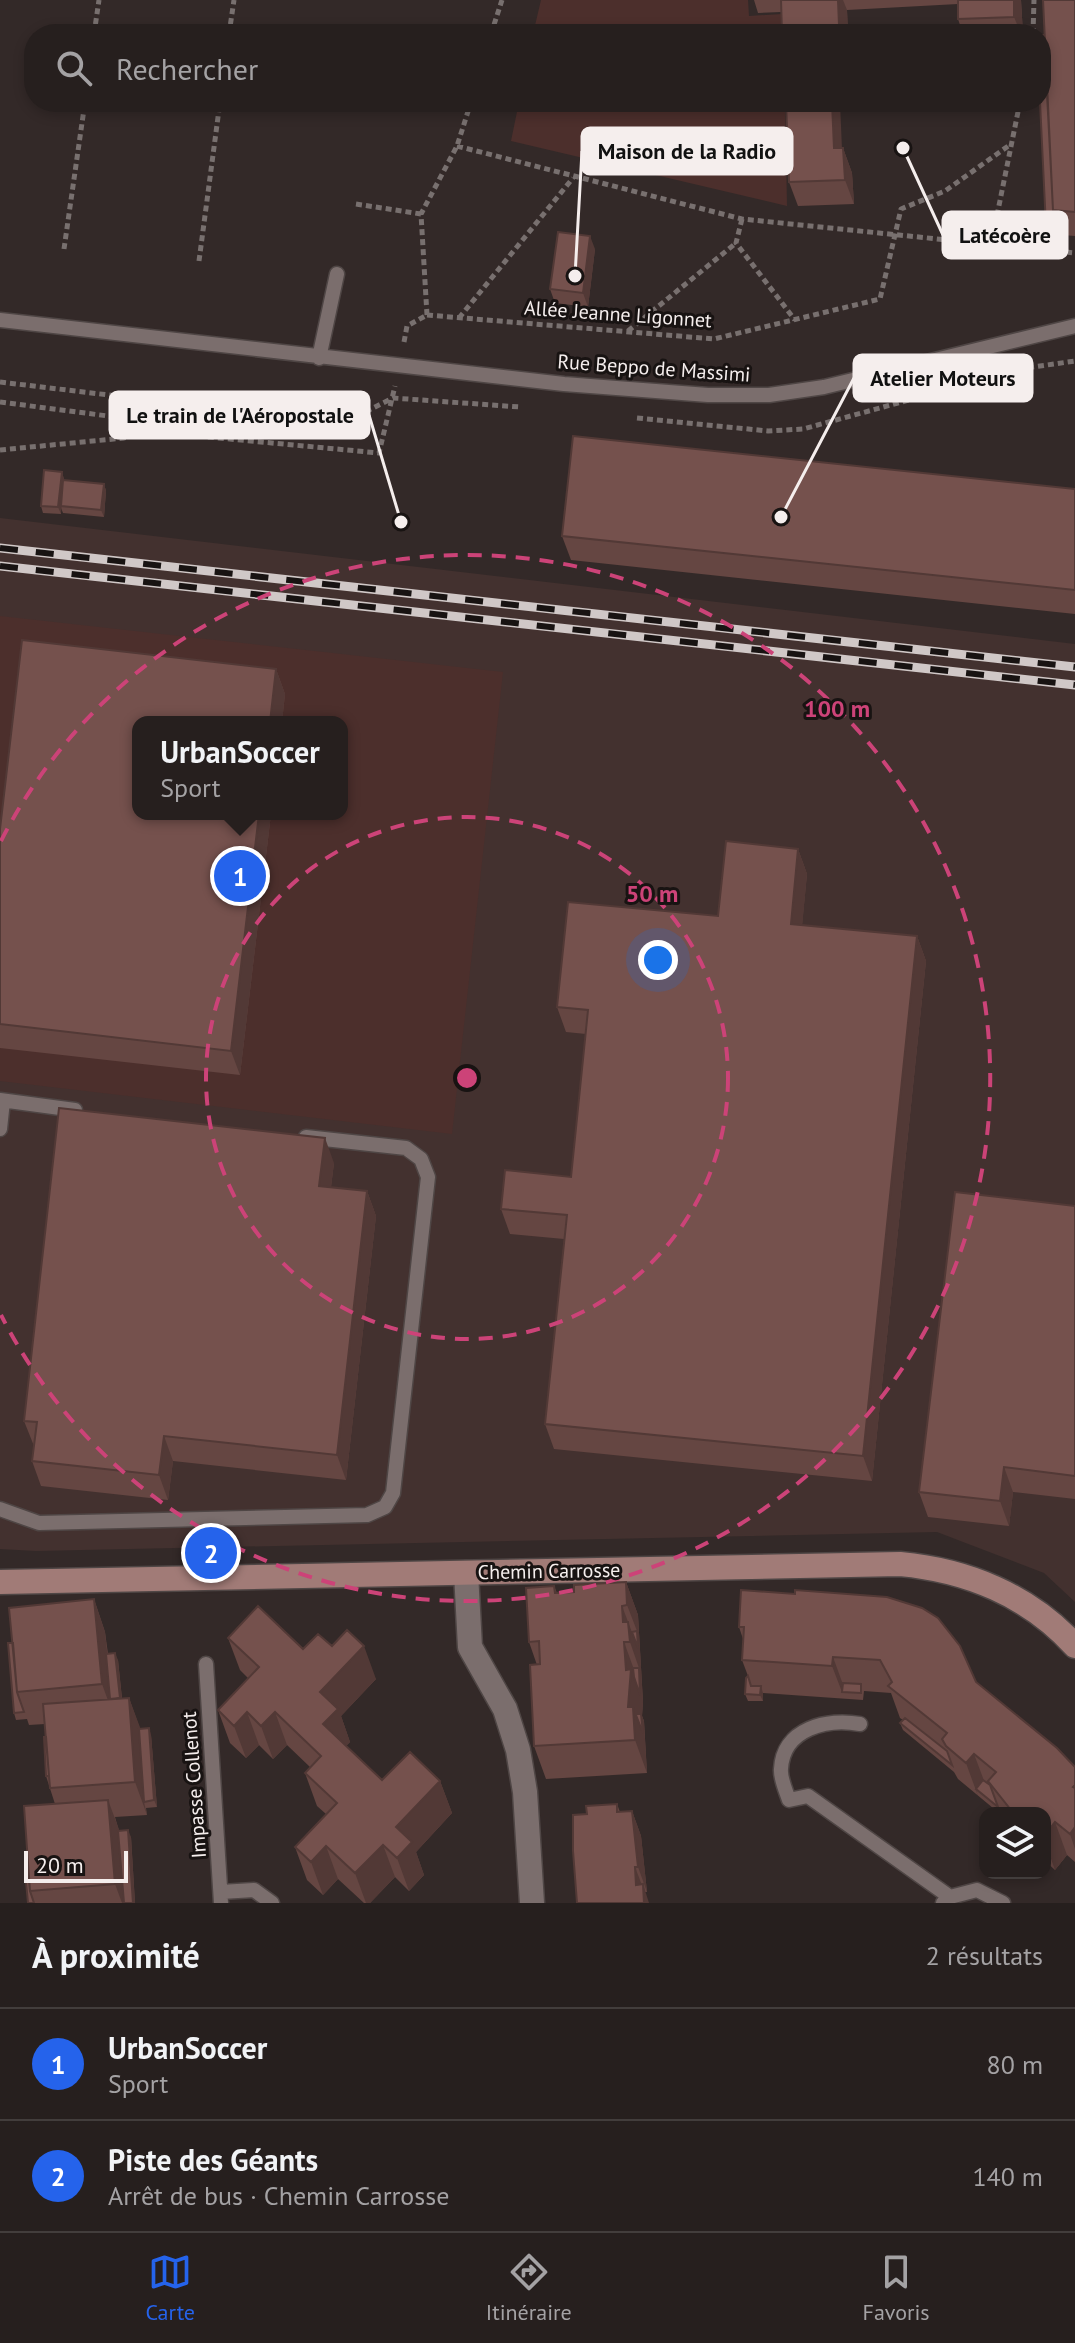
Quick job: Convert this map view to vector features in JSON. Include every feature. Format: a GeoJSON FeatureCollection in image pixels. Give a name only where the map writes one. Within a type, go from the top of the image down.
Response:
{"type":"FeatureCollection","features":[{"type":"Feature","properties":{"kind":"street","name":"Chemin Carrosse"},"geometry":{"type":"LineString","coordinates":[[0,1582],[884,1564],[931,1567],[962,1575],[1020,1600],[1075,1646]]}},
{"type":"Feature","properties":{"kind":"street"},"geometry":{"type":"LineString","coordinates":[[466,1573],[470,1647],[505,1709],[518,1750],[525,1792],[532,1903]]}},
{"type":"Feature","properties":{"kind":"lane"},"geometry":{"type":"LineString","coordinates":[[319,358],[337,274]]}},
{"type":"Feature","properties":{"kind":"lane","name":"Rue Beppo de Massimi"},"geometry":{"type":"LineString","coordinates":[[0,320],[564,384],[708,395],[769,395],[824,387],[1075,326]]}},
{"type":"Feature","properties":{"kind":"lane"},"geometry":{"type":"LineString","coordinates":[[0,1129],[2,1100],[93,1112]]}},
{"type":"Feature","properties":{"kind":"lane"},"geometry":{"type":"LineString","coordinates":[[0,1509],[39,1523],[367,1515],[385,1507],[393,1493],[428,1177],[421,1159],[406,1148],[290,1135]]}},
{"type":"Feature","properties":{"kind":"lane","name":"Impasse Collenot"},"geometry":{"type":"LineString","coordinates":[[206,1664],[221,1898]]}},
{"type":"Feature","properties":{"kind":"lane"},"geometry":{"type":"LineString","coordinates":[[860,1724],[840,1721],[817,1723],[792,1739],[781,1768],[789,1800],[808,1796],[947,1900],[977,1890],[1003,1903]]}},
{"type":"Feature","properties":{"kind":"lane"},"geometry":{"type":"LineString","coordinates":[[221,1898],[254,1890],[272,1903]]}},
{"type":"Feature","properties":{"kind":"path"},"geometry":{"type":"LineString","coordinates":[[95,24],[99,0]]}},
{"type":"Feature","properties":{"kind":"path"},"geometry":{"type":"LineString","coordinates":[[230,24],[234,0]]}},
{"type":"Feature","properties":{"kind":"path"},"geometry":{"type":"LineString","coordinates":[[494,24],[502,0]]}},
{"type":"Feature","properties":{"kind":"path"},"geometry":{"type":"LineString","coordinates":[[1033,24],[1034,0]]}},
{"type":"Feature","properties":{"kind":"path"},"geometry":{"type":"LineString","coordinates":[[64,249],[84,112]]}},
{"type":"Feature","properties":{"kind":"path"},"geometry":{"type":"LineString","coordinates":[[199,261],[219,112]]}},
{"type":"Feature","properties":{"kind":"path"},"geometry":{"type":"LineString","coordinates":[[403,347],[407,326],[427,315],[421,214],[457,146],[468,112]]}},
{"type":"Feature","properties":{"kind":"path"},"geometry":{"type":"LineString","coordinates":[[991,245],[1018,112]]}},
{"type":"Feature","properties":{"kind":"path"},"geometry":{"type":"LineString","coordinates":[[897,235],[901,209],[945,191],[1011,144]]}},
{"type":"Feature","properties":{"kind":"path"},"geometry":{"type":"LineString","coordinates":[[457,146],[742,219],[1075,253]]}},
{"type":"Feature","properties":{"kind":"path"},"geometry":{"type":"LineString","coordinates":[[459,318],[573,178]]}},
{"type":"Feature","properties":{"kind":"path"},"geometry":{"type":"LineString","coordinates":[[356,204],[421,214]]}},
{"type":"Feature","properties":{"kind":"path"},"geometry":{"type":"LineString","coordinates":[[627,332],[736,243],[742,219]]}},
{"type":"Feature","properties":{"kind":"path","name":"Allée Jeanne Ligonnet"},"geometry":{"type":"LineString","coordinates":[[427,315],[714,339],[880,299],[897,235]]}},
{"type":"Feature","properties":{"kind":"path"},"geometry":{"type":"LineString","coordinates":[[736,243],[795,320]]}},
{"type":"Feature","properties":{"kind":"path"},"geometry":{"type":"LineString","coordinates":[[0,450],[124,438],[144,431],[379,453],[396,382]]}},
{"type":"Feature","properties":{"kind":"path"},"geometry":{"type":"LineString","coordinates":[[0,402],[131,419],[144,431]]}},
{"type":"Feature","properties":{"kind":"shaded area"},"geometry":{"type":"Polygon","coordinates":[[[541,0],[748,0],[749,16],[782,14],[782,24],[535,24],[541,0]]]}},
{"type":"Feature","properties":{"kind":"shaded area"},"geometry":{"type":"Polygon","coordinates":[[[517,112],[785,112],[787,206],[511,141],[517,112]]]}},
{"type":"Feature","properties":{"kind":"shaded area"},"geometry":{"type":"Polygon","coordinates":[[[0,518],[1075,644],[1075,1602],[1044,1573],[937,1532],[36,1551],[0,1549],[0,518]]]}},
{"type":"Feature","properties":{"kind":"shaded area"},"geometry":{"type":"Polygon","coordinates":[[[0,616],[503,672],[452,1134],[0,1081],[0,616]]]}},
{"type":"Feature","properties":{"kind":"building"},"geometry":{"type":"Polygon","coordinates":[[[781,0],[838,0],[839,24],[782,24],[781,0]]]}},
{"type":"Feature","properties":{"kind":"building"},"geometry":{"type":"Polygon","coordinates":[[[958,0],[1014,0],[1014,17],[958,19],[958,0]]]}},
{"type":"Feature","properties":{"kind":"building"},"geometry":{"type":"Polygon","coordinates":[[[1043,0],[1075,0],[1075,212],[1053,210],[1048,112],[1051,112],[1051,24],[1044,24],[1043,0]]]}},
{"type":"Feature","properties":{"kind":"building"},"geometry":{"type":"Polygon","coordinates":[[[786,112],[832,112],[834,148],[843,148],[845,180],[789,182],[786,112]]]}},
{"type":"Feature","properties":{"kind":"building"},"geometry":{"type":"Polygon","coordinates":[[[1040,112],[1048,112],[1053,210],[1059,228],[1046,227],[1040,112]]]}},
{"type":"Feature","properties":{"kind":"building"},"geometry":{"type":"Polygon","coordinates":[[[558,232],[590,236],[583,293],[550,289],[558,232]]]}},
{"type":"Feature","properties":{"kind":"building"},"geometry":{"type":"Polygon","coordinates":[[[573,436],[1075,489],[1075,590],[562,536],[573,436]]]}},
{"type":"Feature","properties":{"kind":"building"},"geometry":{"type":"Polygon","coordinates":[[[44,470],[62,472],[58,507],[41,506],[44,470]]]}},
{"type":"Feature","properties":{"kind":"building"},"geometry":{"type":"Polygon","coordinates":[[[63,480],[104,484],[101,510],[61,506],[63,480]]]}},
{"type":"Feature","properties":{"kind":"building"},"geometry":{"type":"Polygon","coordinates":[[[22,640],[276,669],[271,716],[132,716],[132,820],[258,820],[231,1051],[0,1024],[0,829],[22,640]]]}},
{"type":"Feature","properties":{"kind":"building"},"geometry":{"type":"Polygon","coordinates":[[[726,841],[798,849],[791,924],[917,936],[863,1456],[545,1424],[567,1215],[501,1209],[505,1170],[571,1177],[588,1010],[557,1007],[568,902],[718,916],[726,841]]]}},
{"type":"Feature","properties":{"kind":"building"},"geometry":{"type":"Polygon","coordinates":[[[59,1108],[325,1138],[319,1186],[367,1191],[337,1455],[164,1436],[159,1475],[32,1461],[37,1422],[24,1421],[59,1108]]]}},
{"type":"Feature","properties":{"kind":"building"},"geometry":{"type":"Polygon","coordinates":[[[955,1192],[1075,1206],[1075,1476],[1004,1467],[1000,1501],[919,1492],[955,1192]]]}},
{"type":"Feature","properties":{"kind":"building"},"geometry":{"type":"Polygon","coordinates":[[[626,1582],[627,1605],[622,1606],[623,1622],[628,1622],[630,1642],[624,1642],[626,1670],[631,1669],[628,1707],[633,1707],[635,1740],[534,1746],[530,1665],[540,1664],[539,1641],[529,1642],[526,1588],[554,1586],[555,1593],[574,1592],[574,1585],[626,1582]]]}},
{"type":"Feature","properties":{"kind":"building"},"geometry":{"type":"Polygon","coordinates":[[[741,1590],[795,1594],[795,1590],[887,1597],[922,1608],[938,1618],[960,1646],[976,1682],[1057,1748],[1075,1767],[1075,1827],[1070,1834],[1055,1822],[1051,1827],[1051,1807],[1009,1807],[988,1781],[996,1772],[974,1754],[966,1763],[946,1746],[942,1739],[947,1733],[888,1686],[892,1682],[880,1660],[833,1657],[832,1666],[742,1660],[744,1627],[739,1627],[741,1590]]]}},
{"type":"Feature","properties":{"kind":"building"},"geometry":{"type":"Polygon","coordinates":[[[94,1599],[102,1684],[17,1692],[9,1608],[94,1599]]]}},
{"type":"Feature","properties":{"kind":"building"},"geometry":{"type":"Polygon","coordinates":[[[258,1606],[303,1649],[318,1634],[332,1646],[347,1630],[364,1646],[320,1692],[338,1709],[323,1724],[382,1780],[410,1752],[440,1781],[396,1827],[412,1842],[397,1858],[383,1845],[355,1873],[326,1846],[311,1862],[295,1847],[337,1803],[305,1773],[321,1756],[275,1712],[261,1726],[247,1712],[234,1726],[218,1710],[259,1667],[228,1638],[258,1606]]]}},
{"type":"Feature","properties":{"kind":"building"},"geometry":{"type":"Polygon","coordinates":[[[637,1631],[638,1648],[632,1632],[637,1631]]]}},
{"type":"Feature","properties":{"kind":"building"},"geometry":{"type":"Polygon","coordinates":[[[8,1643],[13,1643],[17,1692],[24,1712],[14,1713],[8,1643]]]}},
{"type":"Feature","properties":{"kind":"building"},"geometry":{"type":"Polygon","coordinates":[[[115,1653],[120,1698],[110,1699],[106,1654],[115,1653]]]}},
{"type":"Feature","properties":{"kind":"building"},"geometry":{"type":"Polygon","coordinates":[[[633,1668],[639,1668],[640,1695],[634,1677],[633,1668]]]}},
{"type":"Feature","properties":{"kind":"building"},"geometry":{"type":"Polygon","coordinates":[[[748,1676],[751,1686],[761,1686],[760,1695],[745,1694],[748,1676]]]}},
{"type":"Feature","properties":{"kind":"building"},"geometry":{"type":"Polygon","coordinates":[[[843,1683],[861,1684],[861,1693],[842,1692],[843,1683]]]}},
{"type":"Feature","properties":{"kind":"building"},"geometry":{"type":"Polygon","coordinates":[[[129,1698],[135,1782],[50,1788],[43,1704],[129,1698]]]}},
{"type":"Feature","properties":{"kind":"building"},"geometry":{"type":"Polygon","coordinates":[[[641,1714],[643,1733],[636,1715],[641,1714]]]}},
{"type":"Feature","properties":{"kind":"building"},"geometry":{"type":"Polygon","coordinates":[[[905,1718],[947,1751],[952,1765],[900,1723],[905,1718]]]}},
{"type":"Feature","properties":{"kind":"building"},"geometry":{"type":"Polygon","coordinates":[[[149,1728],[154,1800],[144,1802],[139,1729],[149,1728]]]}},
{"type":"Feature","properties":{"kind":"building"},"geometry":{"type":"Polygon","coordinates":[[[46,1737],[49,1776],[46,1776],[46,1737]]]}},
{"type":"Feature","properties":{"kind":"building"},"geometry":{"type":"Polygon","coordinates":[[[983,1780],[990,1785],[998,1807],[976,1789],[983,1780]]]}},
{"type":"Feature","properties":{"kind":"building"},"geometry":{"type":"Polygon","coordinates":[[[108,1800],[115,1884],[30,1891],[24,1806],[108,1800]]]}},
{"type":"Feature","properties":{"kind":"building"},"geometry":{"type":"Polygon","coordinates":[[[617,1804],[617,1812],[632,1811],[638,1867],[635,1867],[636,1885],[643,1884],[644,1903],[577,1903],[573,1815],[587,1814],[586,1806],[617,1804]]]}},
{"type":"Feature","properties":{"kind":"building"},"geometry":{"type":"Polygon","coordinates":[[[128,1830],[133,1903],[124,1903],[118,1831],[128,1830]]]}},
{"type":"Feature","properties":{"kind":"building"},"geometry":{"type":"Polygon","coordinates":[[[25,1871],[28,1871],[34,1903],[28,1903],[25,1871]]]}},
{"type":"Feature","properties":{"kind":"railway"},"geometry":{"type":"LineString","coordinates":[[0,548],[1075,667]]}},
{"type":"Feature","properties":{"kind":"railway"},"geometry":{"type":"LineString","coordinates":[[0,566],[1075,685]]}},
{"type":"Feature","properties":{"kind":"place","name":"Latécoère"},"geometry":{"type":"Point","coordinates":[903,148]}},
{"type":"Feature","properties":{"kind":"place","name":"Maison de la Radio"},"geometry":{"type":"Point","coordinates":[575,276]}},
{"type":"Feature","properties":{"kind":"place","name":"Atelier Moteurs"},"geometry":{"type":"Point","coordinates":[781,517]}},
{"type":"Feature","properties":{"kind":"place","name":"Le train de l'Aéropostale"},"geometry":{"type":"Point","coordinates":[401,522]}},
{"type":"Feature","properties":{"kind":"place","name":"UrbanSoccer"},"geometry":{"type":"Point","coordinates":[240,876]}},
{"type":"Feature","properties":{"kind":"place","name":"Piste des Géants"},"geometry":{"type":"Point","coordinates":[211,1553]}}]}
